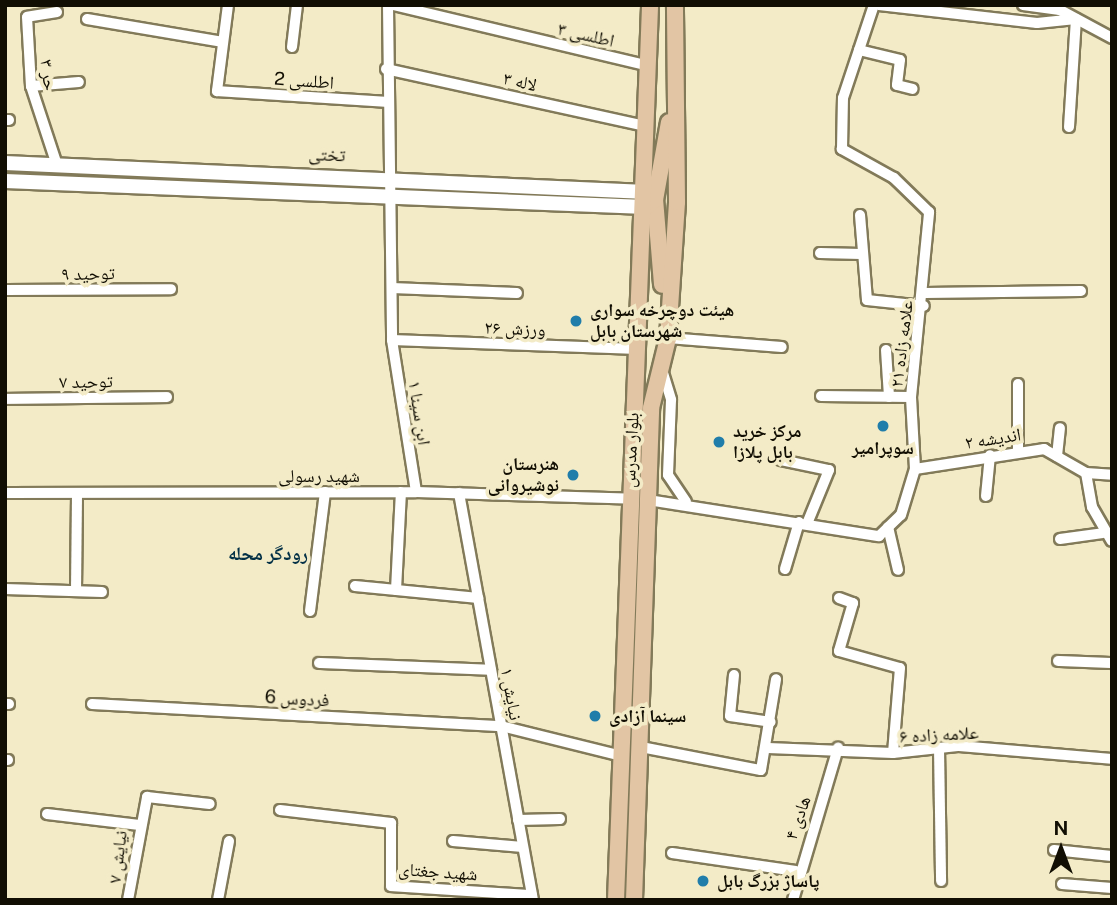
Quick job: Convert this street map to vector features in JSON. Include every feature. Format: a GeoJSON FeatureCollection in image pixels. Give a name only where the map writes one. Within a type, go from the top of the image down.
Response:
{"type":"FeatureCollection","features":[{"type":"Feature","properties":{"kind":"main road","name":"بلوار مدرس"},"geometry":{"type":"LineString","coordinates":[[634,900],[641,747],[638,349],[649,200],[646,126],[650,5]]}},
{"type":"Feature","properties":{"kind":"main road","name":"بلوار مدرس"},"geometry":{"type":"LineString","coordinates":[[616,900],[622,756],[640,500],[651,408],[663,373],[668,338],[666,304],[677,202],[672,107],[675,5]]}},
{"type":"Feature","properties":{"kind":"main road"},"geometry":{"type":"LineString","coordinates":[[666,304],[649,200],[672,107]]}},
{"type":"Feature","properties":{"kind":"main road","name":"تختی"},"geometry":{"type":"LineString","coordinates":[[5,163],[649,200]]}},
{"type":"Feature","properties":{"kind":"main road","name":"تختی"},"geometry":{"type":"LineString","coordinates":[[5,180],[391,186]]}},
{"type":"Feature","properties":{"kind":"street"},"geometry":{"type":"LineString","coordinates":[[87,19],[223,42],[228,5]]}},
{"type":"Feature","properties":{"kind":"street"},"geometry":{"type":"LineString","coordinates":[[292,47],[297,5]]}},
{"type":"Feature","properties":{"kind":"street","name":"اطلسی ۳"},"geometry":{"type":"LineString","coordinates":[[391,5],[649,66]]}},
{"type":"Feature","properties":{"kind":"street","name":"ابن سینا ۱"},"geometry":{"type":"LineString","coordinates":[[391,5],[386,69],[391,186],[392,340],[416,492]]}},
{"type":"Feature","properties":{"kind":"street","name":"علامه زاده ۲۱"},"geometry":{"type":"LineString","coordinates":[[874,5],[843,98],[842,149],[927,205],[924,306],[911,397],[915,469],[901,515],[888,527]]}},
{"type":"Feature","properties":{"kind":"street"},"geometry":{"type":"LineString","coordinates":[[879,5],[1037,23],[1076,19]]}},
{"type":"Feature","properties":{"kind":"street"},"geometry":{"type":"LineString","coordinates":[[1023,5],[1053,7],[1112,38]]}},
{"type":"Feature","properties":{"kind":"street"},"geometry":{"type":"LineString","coordinates":[[1068,5],[1076,19],[1069,127]]}},
{"type":"Feature","properties":{"kind":"street","name":"حر ۳"},"geometry":{"type":"LineString","coordinates":[[57,12],[27,18],[31,86],[57,165]]}},
{"type":"Feature","properties":{"kind":"street","name":"اطلسی 2"},"geometry":{"type":"LineString","coordinates":[[223,42],[217,91],[388,102]]}},
{"type":"Feature","properties":{"kind":"street"},"geometry":{"type":"LineString","coordinates":[[859,50],[900,60],[897,85],[913,89]]}},
{"type":"Feature","properties":{"kind":"street","name":"لاله ۳"},"geometry":{"type":"LineString","coordinates":[[386,69],[646,126]]}},
{"type":"Feature","properties":{"kind":"street"},"geometry":{"type":"LineString","coordinates":[[31,86],[79,82]]}},
{"type":"Feature","properties":{"kind":"street"},"geometry":{"type":"LineString","coordinates":[[860,215],[867,300],[924,306]]}},
{"type":"Feature","properties":{"kind":"street"},"geometry":{"type":"LineString","coordinates":[[820,253],[862,254]]}},
{"type":"Feature","properties":{"kind":"street"},"geometry":{"type":"LineString","coordinates":[[392,288],[517,293]]}},
{"type":"Feature","properties":{"kind":"street","name":"توحید ۹"},"geometry":{"type":"LineString","coordinates":[[5,290],[171,289]]}},
{"type":"Feature","properties":{"kind":"street"},"geometry":{"type":"LineString","coordinates":[[925,293],[1081,291]]}},
{"type":"Feature","properties":{"kind":"street"},"geometry":{"type":"LineString","coordinates":[[668,338],[782,347]]}},
{"type":"Feature","properties":{"kind":"street","name":"ورزش ۲۶"},"geometry":{"type":"LineString","coordinates":[[392,340],[638,349]]}},
{"type":"Feature","properties":{"kind":"street"},"geometry":{"type":"LineString","coordinates":[[886,349],[888,397]]}},
{"type":"Feature","properties":{"kind":"street"},"geometry":{"type":"LineString","coordinates":[[663,373],[671,400],[667,475],[686,502]]}},
{"type":"Feature","properties":{"kind":"street"},"geometry":{"type":"LineString","coordinates":[[1018,384],[1018,449]]}},
{"type":"Feature","properties":{"kind":"street"},"geometry":{"type":"LineString","coordinates":[[821,396],[911,397]]}},
{"type":"Feature","properties":{"kind":"street","name":"توحید ۷"},"geometry":{"type":"LineString","coordinates":[[5,399],[167,397]]}},
{"type":"Feature","properties":{"kind":"street"},"geometry":{"type":"LineString","coordinates":[[1057,456],[1060,428]]}},
{"type":"Feature","properties":{"kind":"street","name":"اندیشه ۲"},"geometry":{"type":"LineString","coordinates":[[915,469],[1018,449],[1057,456],[1086,473],[1112,475]]}},
{"type":"Feature","properties":{"kind":"street"},"geometry":{"type":"LineString","coordinates":[[986,496],[990,455]]}},
{"type":"Feature","properties":{"kind":"street"},"geometry":{"type":"LineString","coordinates":[[781,460],[828,470],[785,569]]}},
{"type":"Feature","properties":{"kind":"street"},"geometry":{"type":"LineString","coordinates":[[1086,473],[1103,533],[1112,541]]}},
{"type":"Feature","properties":{"kind":"street"},"geometry":{"type":"LineString","coordinates":[[310,611],[325,492]]}},
{"type":"Feature","properties":{"kind":"street"},"geometry":{"type":"LineString","coordinates":[[396,590],[401,492]]}},
{"type":"Feature","properties":{"kind":"street","name":"شهید رسولی"},"geometry":{"type":"LineString","coordinates":[[5,493],[416,492],[640,500]]}},
{"type":"Feature","properties":{"kind":"street"},"geometry":{"type":"LineString","coordinates":[[76,493],[76,591]]}},
{"type":"Feature","properties":{"kind":"street","name":"نیایش ۱"},"geometry":{"type":"LineString","coordinates":[[459,493],[517,820],[532,880],[532,897]]}},
{"type":"Feature","properties":{"kind":"street"},"geometry":{"type":"LineString","coordinates":[[640,500],[686,502],[879,536],[888,527]]}},
{"type":"Feature","properties":{"kind":"street"},"geometry":{"type":"LineString","coordinates":[[888,527],[898,570]]}},
{"type":"Feature","properties":{"kind":"street"},"geometry":{"type":"LineString","coordinates":[[1060,539],[1103,533]]}},
{"type":"Feature","properties":{"kind":"street"},"geometry":{"type":"LineString","coordinates":[[355,586],[478,598]]}},
{"type":"Feature","properties":{"kind":"street"},"geometry":{"type":"LineString","coordinates":[[5,589],[102,592]]}},
{"type":"Feature","properties":{"kind":"street"},"geometry":{"type":"LineString","coordinates":[[839,598],[853,603],[839,651],[900,668],[893,753]]}},
{"type":"Feature","properties":{"kind":"street"},"geometry":{"type":"LineString","coordinates":[[1058,661],[1112,663]]}},
{"type":"Feature","properties":{"kind":"street"},"geometry":{"type":"LineString","coordinates":[[319,663],[491,670]]}},
{"type":"Feature","properties":{"kind":"street"},"geometry":{"type":"LineString","coordinates":[[734,675],[730,716],[771,722]]}},
{"type":"Feature","properties":{"kind":"street"},"geometry":{"type":"LineString","coordinates":[[641,747],[761,770],[768,748],[776,679]]}},
{"type":"Feature","properties":{"kind":"street","name":"فردوس 6"},"geometry":{"type":"LineString","coordinates":[[92,704],[501,726],[622,756]]}},
{"type":"Feature","properties":{"kind":"street","name":"علامه زاده ۶"},"geometry":{"type":"LineString","coordinates":[[768,748],[838,748],[893,753],[939,748],[1112,759]]}},
{"type":"Feature","properties":{"kind":"street","name":"هادی ۴"},"geometry":{"type":"LineString","coordinates":[[793,900],[796,871],[838,748]]}},
{"type":"Feature","properties":{"kind":"street"},"geometry":{"type":"LineString","coordinates":[[939,748],[941,881]]}},
{"type":"Feature","properties":{"kind":"street"},"geometry":{"type":"LineString","coordinates":[[139,825],[150,794],[210,804]]}},
{"type":"Feature","properties":{"kind":"street","name":"شهید جغتای"},"geometry":{"type":"LineString","coordinates":[[280,810],[391,823],[391,886],[532,897]]}},
{"type":"Feature","properties":{"kind":"street","name":"نیایش ۷"},"geometry":{"type":"LineString","coordinates":[[47,814],[139,825],[128,900]]}},
{"type":"Feature","properties":{"kind":"street"},"geometry":{"type":"LineString","coordinates":[[517,820],[560,818]]}},
{"type":"Feature","properties":{"kind":"street"},"geometry":{"type":"LineString","coordinates":[[218,900],[229,841]]}},
{"type":"Feature","properties":{"kind":"street"},"geometry":{"type":"LineString","coordinates":[[453,841],[523,847]]}},
{"type":"Feature","properties":{"kind":"street"},"geometry":{"type":"LineString","coordinates":[[1054,850],[1112,856]]}},
{"type":"Feature","properties":{"kind":"street"},"geometry":{"type":"LineString","coordinates":[[672,853],[796,871]]}},
{"type":"Feature","properties":{"kind":"street"},"geometry":{"type":"LineString","coordinates":[[1062,884],[1112,888]]}},
{"type":"Feature","properties":{"kind":"place","name":"هیئت دوچرخه سواری شهرستان بابل"},"geometry":{"type":"Point","coordinates":[576,321]}},
{"type":"Feature","properties":{"kind":"place","name":"سوپرامیر"},"geometry":{"type":"Point","coordinates":[883,426]}},
{"type":"Feature","properties":{"kind":"place","name":"مرکز خرید بابل پلازا"},"geometry":{"type":"Point","coordinates":[719,442]}},
{"type":"Feature","properties":{"kind":"place","name":"هنرستان نوشیروانی"},"geometry":{"type":"Point","coordinates":[573,475]}},
{"type":"Feature","properties":{"kind":"place","name":"سینما آزادی"},"geometry":{"type":"Point","coordinates":[595,716]}},
{"type":"Feature","properties":{"kind":"place","name":"پاساژ بزرگ بابل"},"geometry":{"type":"Point","coordinates":[703,881]}},
{"type":"Feature","properties":{"kind":"district","name":"رودگر محله"},"geometry":{"type":"Point","coordinates":[268,554]}}]}
